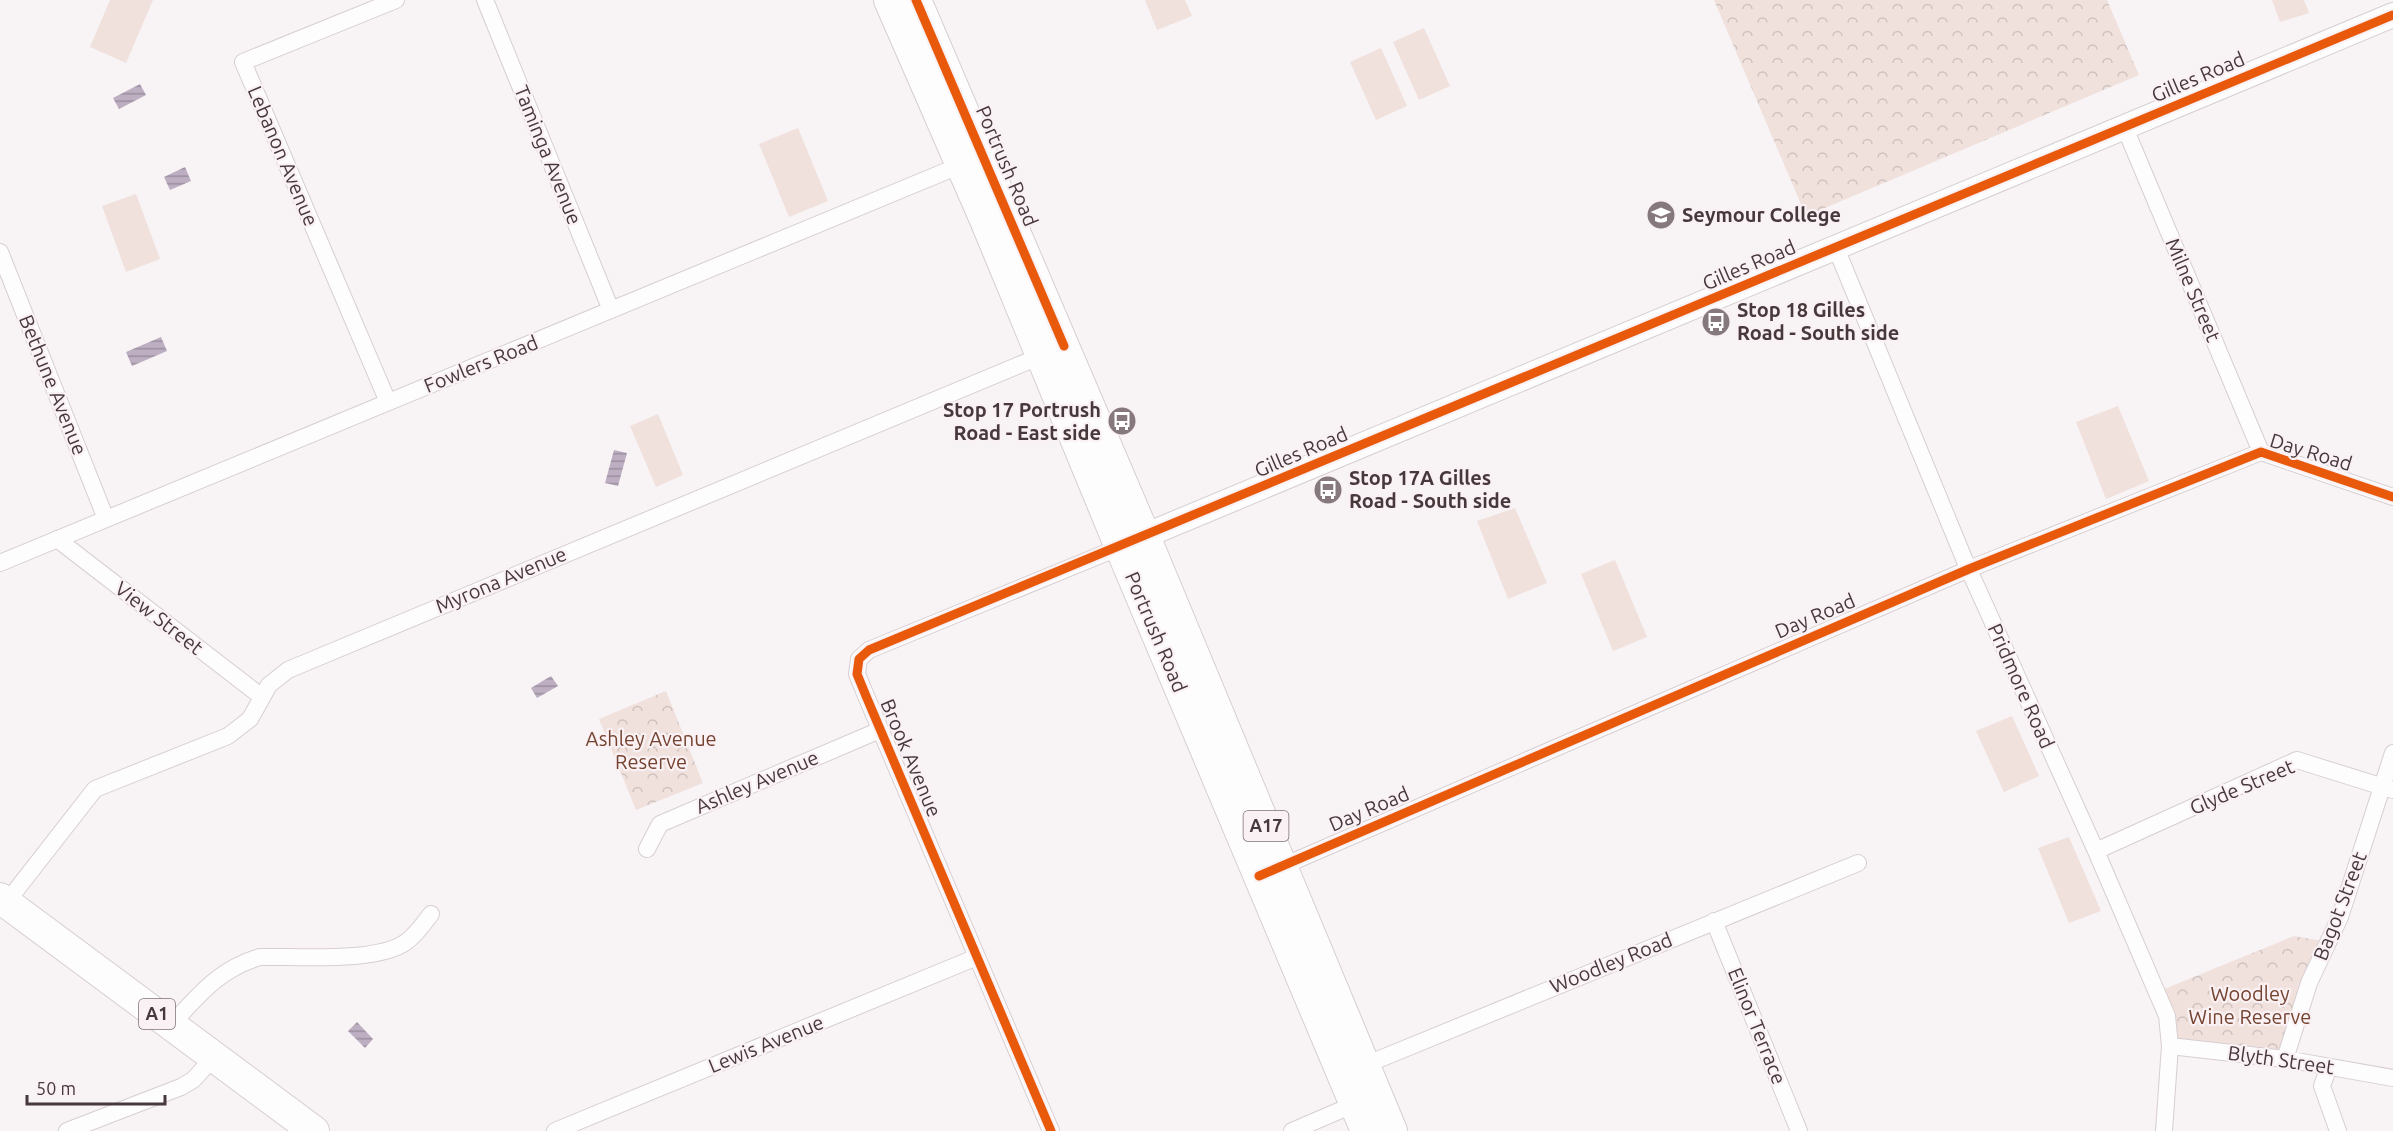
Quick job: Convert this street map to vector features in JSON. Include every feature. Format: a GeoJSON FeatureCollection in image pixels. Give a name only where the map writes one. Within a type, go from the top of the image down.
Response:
{"type":"FeatureCollection","features":[{"type":"Feature","properties":{"kind":"highway","name":"Portrush Road"},"geometry":{"type":"LineString","coordinates":[[889,0],[962,165],[1053,351]]}},
{"type":"Feature","properties":{"kind":"highway","name":"Portrush Road"},"geometry":{"type":"LineString","coordinates":[[916,0],[1053,351],[1271,871],[1361,1118]]}},
{"type":"Feature","properties":{"kind":"highway","name":"Portrush Road"},"geometry":{"type":"LineString","coordinates":[[1271,871],[1365,1065],[1392,1131]]}},
{"type":"Feature","properties":{"kind":"highway","name":"A1"},"geometry":{"type":"LineString","coordinates":[[3,900],[314,1131]]}},
{"type":"Feature","properties":{"kind":"street","name":"Lebanon Avenue"},"geometry":{"type":"LineString","coordinates":[[388,402],[243,62],[396,0]]}},
{"type":"Feature","properties":{"kind":"street","name":"Taminga Avenue"},"geometry":{"type":"LineString","coordinates":[[485,0],[611,310]]}},
{"type":"Feature","properties":{"kind":"street","name":"Gilles Road"},"geometry":{"type":"LineString","coordinates":[[1132,542],[2393,15]]}},
{"type":"Feature","properties":{"kind":"street","name":"Milne Street"},"geometry":{"type":"LineString","coordinates":[[2125,128],[2261,452]]}},
{"type":"Feature","properties":{"kind":"street","name":"Fowlers Road"},"geometry":{"type":"LineString","coordinates":[[0,563],[962,165]]}},
{"type":"Feature","properties":{"kind":"street","name":"Pridmore Road"},"geometry":{"type":"LineString","coordinates":[[1836,248],[1969,569],[2096,851],[2167,1016],[2169,1046],[2164,1131]]}},
{"type":"Feature","properties":{"kind":"street","name":"Bethune Avenue"},"geometry":{"type":"LineString","coordinates":[[0,252],[106,519]]}},
{"type":"Feature","properties":{"kind":"street","name":"Myrona Avenue"},"geometry":{"type":"LineString","coordinates":[[3,900],[95,789],[228,736],[250,719],[269,685],[288,670],[1053,351]]}},
{"type":"Feature","properties":{"kind":"street","name":"Day Road"},"geometry":{"type":"LineString","coordinates":[[1271,871],[1969,569],[2261,452],[2393,497]]}},
{"type":"Feature","properties":{"kind":"street","name":"View Street"},"geometry":{"type":"LineString","coordinates":[[57,539],[262,696]]}},
{"type":"Feature","properties":{"kind":"street","name":"Brook Avenue"},"geometry":{"type":"LineString","coordinates":[[1051,1131],[857,674],[859,659],[869,651],[1132,542]]}},
{"type":"Feature","properties":{"kind":"street","name":"Ashley Avenue"},"geometry":{"type":"LineString","coordinates":[[647,849],[660,825],[880,730]]}},
{"type":"Feature","properties":{"kind":"street","name":"Bagot Street"},"geometry":{"type":"LineString","coordinates":[[2286,1059],[2309,983],[2340,917],[2387,788],[2393,753]]}},
{"type":"Feature","properties":{"kind":"street","name":"Glyde Street"},"geometry":{"type":"LineString","coordinates":[[2096,851],[2297,760],[2387,788]]}},
{"type":"Feature","properties":{"kind":"street","name":"Woodley Road"},"geometry":{"type":"LineString","coordinates":[[1365,1065],[1858,863]]}},
{"type":"Feature","properties":{"kind":"street"},"geometry":{"type":"LineString","coordinates":[[171,1025],[215,979],[249,960],[260,957],[369,954],[390,950],[407,941],[431,914]]}},
{"type":"Feature","properties":{"kind":"street","name":"Elinor Terrace"},"geometry":{"type":"LineString","coordinates":[[1714,921],[1800,1131]]}},
{"type":"Feature","properties":{"kind":"street","name":"Lewis Avenue"},"geometry":{"type":"LineString","coordinates":[[555,1131],[977,957]]}},
{"type":"Feature","properties":{"kind":"street","name":"Blyth Street"},"geometry":{"type":"LineString","coordinates":[[2169,1046],[2286,1059],[2393,1078]]}},
{"type":"Feature","properties":{"kind":"street"},"geometry":{"type":"LineString","coordinates":[[67,1131],[181,1087],[193,1080],[214,1058]]}},
{"type":"Feature","properties":{"kind":"street"},"geometry":{"type":"LineString","coordinates":[[2329,1067],[2322,1086],[2338,1131]]}},
{"type":"Feature","properties":{"kind":"street"},"geometry":{"type":"LineString","coordinates":[[1292,1131],[1361,1118]]}},
{"type":"Feature","properties":{"kind":"green space"},"geometry":{"type":"Polygon","coordinates":[[[110,0],[153,0],[126,63],[90,47],[110,0]]]}},
{"type":"Feature","properties":{"kind":"green space"},"geometry":{"type":"Polygon","coordinates":[[[1145,0],[1185,0],[1192,16],[1157,30],[1145,0]]]}},
{"type":"Feature","properties":{"kind":"green space"},"geometry":{"type":"Polygon","coordinates":[[[1714,0],[2107,0],[2139,75],[1806,216],[1714,0]]]}},
{"type":"Feature","properties":{"kind":"green space"},"geometry":{"type":"Polygon","coordinates":[[[2272,0],[2304,0],[2309,13],[2280,22],[2272,0]]]}},
{"type":"Feature","properties":{"kind":"green space"},"geometry":{"type":"Polygon","coordinates":[[[1424,28],[1450,86],[1419,100],[1393,42],[1424,28]]]}},
{"type":"Feature","properties":{"kind":"green space"},"geometry":{"type":"Polygon","coordinates":[[[1381,48],[1407,106],[1376,120],[1350,62],[1381,48]]]}},
{"type":"Feature","properties":{"kind":"green space"},"geometry":{"type":"Polygon","coordinates":[[[798,128],[828,201],[789,217],[759,144],[798,128]]]}},
{"type":"Feature","properties":{"kind":"green space"},"geometry":{"type":"Polygon","coordinates":[[[136,194],[160,259],[126,272],[102,206],[136,194]]]}},
{"type":"Feature","properties":{"kind":"green space"},"geometry":{"type":"Polygon","coordinates":[[[2118,406],[2149,481],[2106,499],[2076,422],[2118,406]]]}},
{"type":"Feature","properties":{"kind":"green space"},"geometry":{"type":"Polygon","coordinates":[[[658,414],[683,475],[656,487],[630,426],[658,414]]]}},
{"type":"Feature","properties":{"kind":"green space"},"geometry":{"type":"Polygon","coordinates":[[[1515,508],[1547,583],[1508,599],[1477,521],[1515,508]]]}},
{"type":"Feature","properties":{"kind":"green space"},"geometry":{"type":"Polygon","coordinates":[[[1615,560],[1647,637],[1613,651],[1581,574],[1615,560]]]}},
{"type":"Feature","properties":{"kind":"green space","name":"Ashley Avenue Reserve"},"geometry":{"type":"Polygon","coordinates":[[[666,691],[703,783],[636,810],[599,719],[666,691]]]}},
{"type":"Feature","properties":{"kind":"green space"},"geometry":{"type":"Polygon","coordinates":[[[2012,716],[2039,776],[2004,792],[1976,731],[2012,716]]]}},
{"type":"Feature","properties":{"kind":"green space"},"geometry":{"type":"Polygon","coordinates":[[[2069,837],[2101,911],[2069,923],[2038,848],[2069,837]]]}},
{"type":"Feature","properties":{"kind":"green space","name":"Woodley Wine Reserve"},"geometry":{"type":"Polygon","coordinates":[[[2294,936],[2328,942],[2285,1059],[2170,1046],[2157,992],[2294,936]]]}},
{"type":"Feature","properties":{"kind":"shaded area"},"geometry":{"type":"Polygon","coordinates":[[[140,84],[146,95],[119,109],[113,98],[140,84]]]}},
{"type":"Feature","properties":{"kind":"shaded area"},"geometry":{"type":"Polygon","coordinates":[[[185,167],[191,181],[170,190],[164,177],[185,167]]]}},
{"type":"Feature","properties":{"kind":"shaded area"},"geometry":{"type":"Polygon","coordinates":[[[161,337],[167,351],[132,366],[126,352],[161,337]]]}},
{"type":"Feature","properties":{"kind":"shaded area"},"geometry":{"type":"Polygon","coordinates":[[[614,450],[627,453],[618,486],[605,483],[614,450]]]}},
{"type":"Feature","properties":{"kind":"shaded area"},"geometry":{"type":"Polygon","coordinates":[[[551,676],[558,686],[537,698],[531,688],[551,676]]]}},
{"type":"Feature","properties":{"kind":"shaded area"},"geometry":{"type":"Polygon","coordinates":[[[357,1022],[373,1039],[365,1048],[348,1031],[357,1022]]]}},
{"type":"Feature","properties":{"kind":"cycle path"},"geometry":{"type":"LineString","coordinates":[[916,0],[1064,346]]}},
{"type":"Feature","properties":{"kind":"cycle path"},"geometry":{"type":"LineString","coordinates":[[1051,1131],[857,674],[859,659],[869,650],[2393,15]]}},
{"type":"Feature","properties":{"kind":"cycle path"},"geometry":{"type":"LineString","coordinates":[[1259,876],[1969,569],[2261,452],[2393,497]]}},
{"type":"Feature","properties":{"kind":"place","name":"Seymour College"},"geometry":{"type":"Point","coordinates":[1661,215]}},
{"type":"Feature","properties":{"kind":"place","name":"Stop 18 Gilles Road - South side"},"geometry":{"type":"Point","coordinates":[1716,322]}},
{"type":"Feature","properties":{"kind":"place","name":"Stop 17 Portrush Road - East side"},"geometry":{"type":"Point","coordinates":[1122,421]}},
{"type":"Feature","properties":{"kind":"place","name":"Stop 17A Gilles Road - South side"},"geometry":{"type":"Point","coordinates":[1328,490]}}]}
